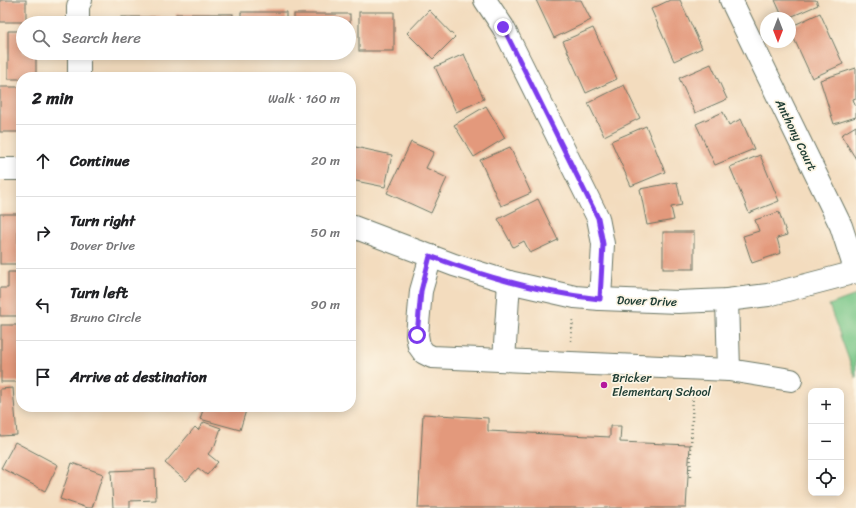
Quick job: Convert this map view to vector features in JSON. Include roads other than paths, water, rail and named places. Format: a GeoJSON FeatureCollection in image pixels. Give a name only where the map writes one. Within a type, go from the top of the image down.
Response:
{"type":"FeatureCollection","features":[{"type":"Feature","properties":{"kind":"street"},"geometry":{"type":"LineString","coordinates":[[78,16],[78,6],[81,0]]}},
{"type":"Feature","properties":{"kind":"street"},"geometry":{"type":"LineString","coordinates":[[485,0],[503,27],[598,218],[603,244],[600,299]]}},
{"type":"Feature","properties":{"kind":"street","name":"Anthony Court"},"geometry":{"type":"LineString","coordinates":[[731,0],[841,226],[856,272]]}},
{"type":"Feature","properties":{"kind":"street"},"geometry":{"type":"LineString","coordinates":[[79,60],[79,72]]}},
{"type":"Feature","properties":{"kind":"street"},"geometry":{"type":"LineString","coordinates":[[0,169],[16,169]]}},
{"type":"Feature","properties":{"kind":"street","name":"Dover Drive"},"geometry":{"type":"LineString","coordinates":[[356,228],[454,265],[509,282],[575,297],[678,302],[727,300],[768,295],[856,272]]}},
{"type":"Feature","properties":{"kind":"street"},"geometry":{"type":"LineString","coordinates":[[430,256],[421,291],[417,335],[419,346],[424,353],[432,357],[729,370],[791,380]]}},
{"type":"Feature","properties":{"kind":"street"},"geometry":{"type":"LineString","coordinates":[[504,360],[509,282]]}},
{"type":"Feature","properties":{"kind":"street"},"geometry":{"type":"LineString","coordinates":[[727,300],[729,370]]}},
{"type":"Feature","properties":{"kind":"place","name":"Bricker Elementary School"},"geometry":{"type":"Point","coordinates":[604,385]}}]}
